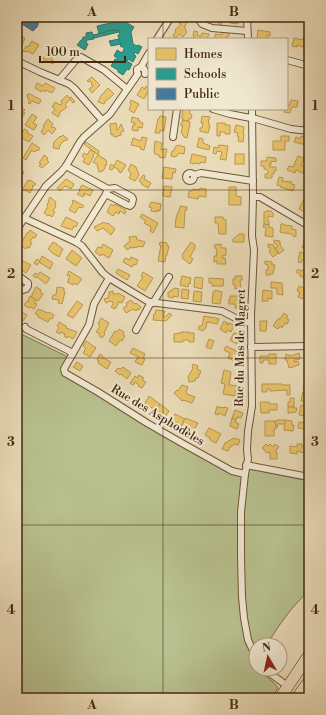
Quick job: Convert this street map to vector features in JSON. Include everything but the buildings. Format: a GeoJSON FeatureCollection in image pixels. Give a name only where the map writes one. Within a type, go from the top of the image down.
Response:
{"type":"FeatureCollection","features":[{"type":"Feature","properties":{"kind":"highway"},"geometry":{"type":"LineString","coordinates":[[280,698],[309,655]]}},
{"type":"Feature","properties":{"kind":"highway"},"geometry":{"type":"LineString","coordinates":[[297,698],[309,681]]}},
{"type":"Feature","properties":{"kind":"street"},"geometry":{"type":"LineString","coordinates":[[159,38],[171,17]]}},
{"type":"Feature","properties":{"kind":"street"},"geometry":{"type":"LineString","coordinates":[[197,17],[202,24],[212,28],[247,31]]}},
{"type":"Feature","properties":{"kind":"street"},"geometry":{"type":"LineString","coordinates":[[247,17],[248,38]]}},
{"type":"Feature","properties":{"kind":"street"},"geometry":{"type":"LineString","coordinates":[[17,229],[46,186],[66,166],[80,142],[110,114],[127,89],[144,75],[145,70],[141,67],[148,55]]}},
{"type":"Feature","properties":{"kind":"street"},"geometry":{"type":"LineString","coordinates":[[59,80],[75,61],[81,57],[104,70],[127,89]]}},
{"type":"Feature","properties":{"kind":"street"},"geometry":{"type":"LineString","coordinates":[[288,60],[309,66]]}},
{"type":"Feature","properties":{"kind":"street"},"geometry":{"type":"LineString","coordinates":[[17,61],[69,84],[102,120]]}},
{"type":"Feature","properties":{"kind":"street"},"geometry":{"type":"LineString","coordinates":[[173,137],[177,110]]}},
{"type":"Feature","properties":{"kind":"street"},"geometry":{"type":"LineString","coordinates":[[216,110],[309,131]]}},
{"type":"Feature","properties":{"kind":"street","name":"Rue du Mas de Magret"},"geometry":{"type":"LineString","coordinates":[[248,640],[242,597],[241,512],[248,459],[248,431],[252,406],[250,347],[251,289],[254,250],[252,236],[252,110]]}},
{"type":"Feature","properties":{"kind":"street"},"geometry":{"type":"LineString","coordinates":[[66,166],[107,191],[76,242]]}},
{"type":"Feature","properties":{"kind":"street"},"geometry":{"type":"LineString","coordinates":[[194,175],[201,173],[252,181]]}},
{"type":"Feature","properties":{"kind":"street"},"geometry":{"type":"LineString","coordinates":[[253,197],[260,197],[266,200],[309,226]]}},
{"type":"Feature","properties":{"kind":"street"},"geometry":{"type":"LineString","coordinates":[[24,218],[82,246],[103,273],[149,302],[222,311],[241,321],[251,323]]}},
{"type":"Feature","properties":{"kind":"street"},"geometry":{"type":"LineString","coordinates":[[17,275],[28,283],[26,289],[23,290],[17,286]]}},
{"type":"Feature","properties":{"kind":"street"},"geometry":{"type":"LineString","coordinates":[[136,330],[169,277]]}},
{"type":"Feature","properties":{"kind":"street"},"geometry":{"type":"LineString","coordinates":[[25,327],[26,329],[73,354],[89,325],[94,304],[109,278]]}},
{"type":"Feature","properties":{"kind":"street"},"geometry":{"type":"LineString","coordinates":[[250,347],[309,346]]}},
{"type":"Feature","properties":{"kind":"street","name":"Rue des Asphodèles"},"geometry":{"type":"LineString","coordinates":[[73,354],[64,369],[65,373],[180,442],[232,471],[245,474]]}},
{"type":"Feature","properties":{"kind":"street"},"geometry":{"type":"LineString","coordinates":[[246,465],[309,477]]}},
{"type":"Feature","properties":{"kind":"street"},"geometry":{"type":"LineString","coordinates":[[275,677],[282,682]]}},
{"type":"Feature","properties":{"kind":"green space"},"geometry":{"type":"Polygon","coordinates":[[[17,323],[22,326],[21,334],[68,357],[61,372],[166,437],[235,474],[250,469],[309,481],[309,591],[286,616],[272,637],[248,637],[248,677],[267,677],[273,682],[278,688],[271,698],[17,698],[17,323]]]}}]}
